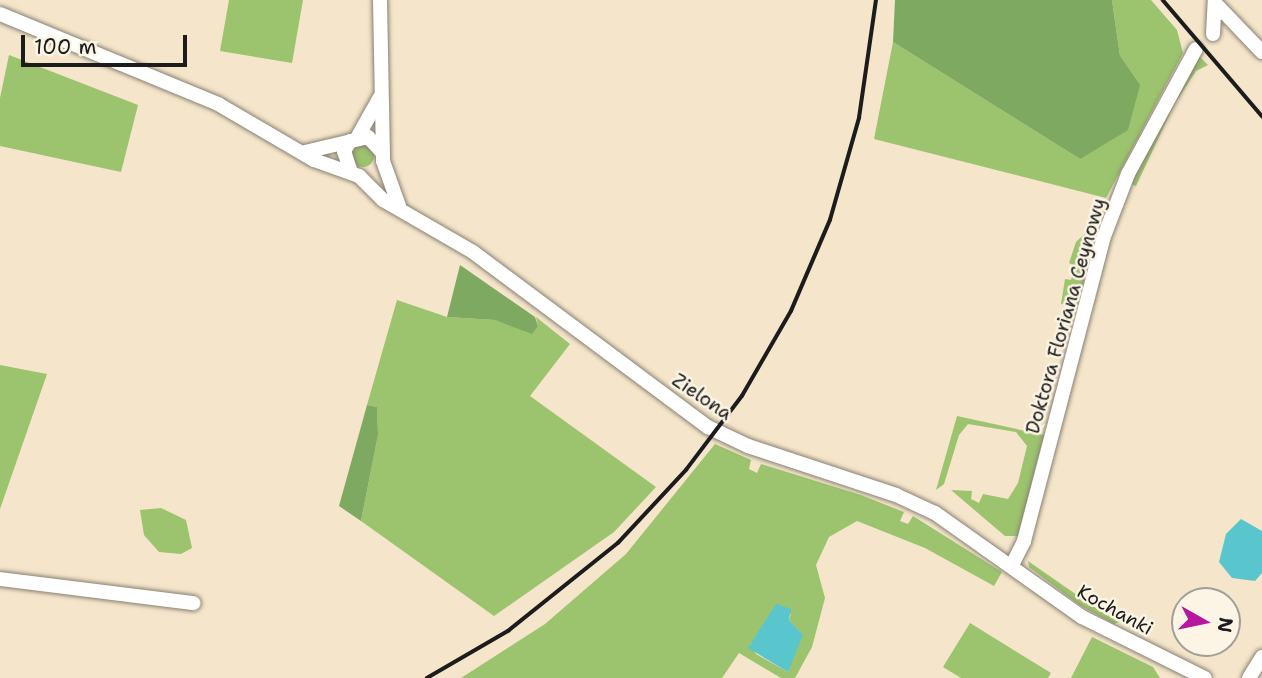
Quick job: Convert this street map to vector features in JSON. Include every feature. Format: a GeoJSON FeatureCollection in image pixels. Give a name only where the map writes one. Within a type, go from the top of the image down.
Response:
{"type":"FeatureCollection","features":[{"type":"Feature","properties":{"kind":"street"},"geometry":{"type":"LineString","coordinates":[[380,0],[383,156],[369,176],[355,175],[344,151],[354,140],[380,97]]}},
{"type":"Feature","properties":{"kind":"street"},"geometry":{"type":"LineString","coordinates":[[1213,33],[1215,1]]}},
{"type":"Feature","properties":{"kind":"street"},"geometry":{"type":"LineString","coordinates":[[1215,1],[1262,52]]}},
{"type":"Feature","properties":{"kind":"street","name":"Zielona"},"geometry":{"type":"LineString","coordinates":[[0,14],[218,104],[314,160],[355,175],[383,200],[399,206],[473,252],[716,432],[896,495],[962,528],[1012,565]]}},
{"type":"Feature","properties":{"kind":"street","name":"Doktora Floriana Ceynowy"},"geometry":{"type":"LineString","coordinates":[[1012,565],[1024,541],[1103,239],[1128,174],[1196,49]]}},
{"type":"Feature","properties":{"kind":"street"},"geometry":{"type":"LineString","coordinates":[[304,152],[354,140],[377,142],[399,206]]}},
{"type":"Feature","properties":{"kind":"street","name":"Kochanki"},"geometry":{"type":"LineString","coordinates":[[1012,565],[1082,617],[1205,678]]}},
{"type":"Feature","properties":{"kind":"street"},"geometry":{"type":"LineString","coordinates":[[0,579],[194,603]]}},
{"type":"Feature","properties":{"kind":"street"},"geometry":{"type":"LineString","coordinates":[[1249,678],[1262,657]]}},
{"type":"Feature","properties":{"kind":"green space"},"geometry":{"type":"Polygon","coordinates":[[[229,0],[303,0],[292,63],[220,51],[229,0]]]}},
{"type":"Feature","properties":{"kind":"green space"},"geometry":{"type":"Polygon","coordinates":[[[895,0],[1112,0],[1120,56],[1140,85],[1128,130],[1080,159],[893,42],[895,0]]]}},
{"type":"Feature","properties":{"kind":"green space"},"geometry":{"type":"Polygon","coordinates":[[[1112,0],[1151,0],[1177,30],[1183,53],[1106,198],[874,139],[893,42],[1080,159],[1120,56],[1112,0]]]}},
{"type":"Feature","properties":{"kind":"green space"},"geometry":{"type":"Polygon","coordinates":[[[9,55],[138,105],[121,172],[0,146],[0,98],[9,55]]]}},
{"type":"Feature","properties":{"kind":"green space"},"geometry":{"type":"Polygon","coordinates":[[[1199,56],[1208,65],[1196,71],[1175,103],[1136,186],[1129,183],[1199,56]]]}},
{"type":"Feature","properties":{"kind":"green space"},"geometry":{"type":"Polygon","coordinates":[[[363,145],[373,152],[374,156],[367,166],[363,167],[353,160],[352,156],[359,146],[363,145]]]}},
{"type":"Feature","properties":{"kind":"green space"},"geometry":{"type":"Polygon","coordinates":[[[1092,227],[1094,244],[1077,306],[1061,304],[1065,279],[1071,280],[1075,266],[1069,263],[1076,242],[1092,227]]]}},
{"type":"Feature","properties":{"kind":"green space"},"geometry":{"type":"Polygon","coordinates":[[[460,265],[535,317],[538,326],[532,334],[495,320],[447,317],[460,265]]]}},
{"type":"Feature","properties":{"kind":"green space"},"geometry":{"type":"Polygon","coordinates":[[[397,300],[447,317],[495,320],[513,326],[538,326],[536,317],[570,344],[530,396],[656,487],[614,532],[494,616],[361,521],[378,435],[377,407],[367,405],[397,300]]]}},
{"type":"Feature","properties":{"kind":"green space"},"geometry":{"type":"Polygon","coordinates":[[[0,365],[47,374],[0,509],[0,365]]]}},
{"type":"Feature","properties":{"kind":"green space"},"geometry":{"type":"Polygon","coordinates":[[[367,405],[377,407],[378,435],[361,521],[339,506],[367,405]]]}},
{"type":"Feature","properties":{"kind":"green space"},"geometry":{"type":"Polygon","coordinates":[[[957,416],[1044,435],[1018,536],[1005,536],[951,490],[972,491],[971,499],[979,503],[983,494],[1008,499],[1018,483],[1027,446],[1016,432],[968,424],[959,435],[944,484],[936,490],[957,416]]]}},
{"type":"Feature","properties":{"kind":"green space"},"geometry":{"type":"Polygon","coordinates":[[[715,444],[751,460],[749,469],[757,473],[761,464],[861,495],[904,512],[900,521],[908,524],[913,516],[1002,572],[994,586],[925,548],[857,521],[829,537],[816,565],[825,598],[812,647],[795,678],[781,678],[739,653],[722,678],[461,678],[545,624],[626,554],[715,444]],[[791,614],[750,644],[756,654],[788,672],[800,632],[789,620],[791,614]]]}},
{"type":"Feature","properties":{"kind":"green space"},"geometry":{"type":"Polygon","coordinates":[[[161,508],[186,520],[192,548],[181,554],[159,552],[144,535],[140,510],[161,508]]]}},
{"type":"Feature","properties":{"kind":"green space"},"geometry":{"type":"Polygon","coordinates":[[[1028,561],[1119,622],[1114,624],[1081,606],[1029,567],[1028,561]]]}},
{"type":"Feature","properties":{"kind":"green space"},"geometry":{"type":"Polygon","coordinates":[[[970,623],[1051,673],[1048,678],[961,678],[943,667],[970,623]]]}},
{"type":"Feature","properties":{"kind":"green space"},"geometry":{"type":"Polygon","coordinates":[[[1092,637],[1153,667],[1160,678],[1071,678],[1092,637]]]}},
{"type":"Feature","properties":{"kind":"water"},"geometry":{"type":"Polygon","coordinates":[[[1241,519],[1262,531],[1262,573],[1255,581],[1232,578],[1219,562],[1226,534],[1241,519]]]}},
{"type":"Feature","properties":{"kind":"water"},"geometry":{"type":"Polygon","coordinates":[[[776,604],[791,609],[789,620],[803,635],[788,672],[748,648],[776,604]]]}},
{"type":"Feature","properties":{"kind":"railway"},"geometry":{"type":"LineString","coordinates":[[427,678],[508,631],[618,543],[686,470],[742,396],[791,311],[830,220],[859,118],[876,0]]}},
{"type":"Feature","properties":{"kind":"railway"},"geometry":{"type":"LineString","coordinates":[[1163,0],[1262,116]]}}]}
